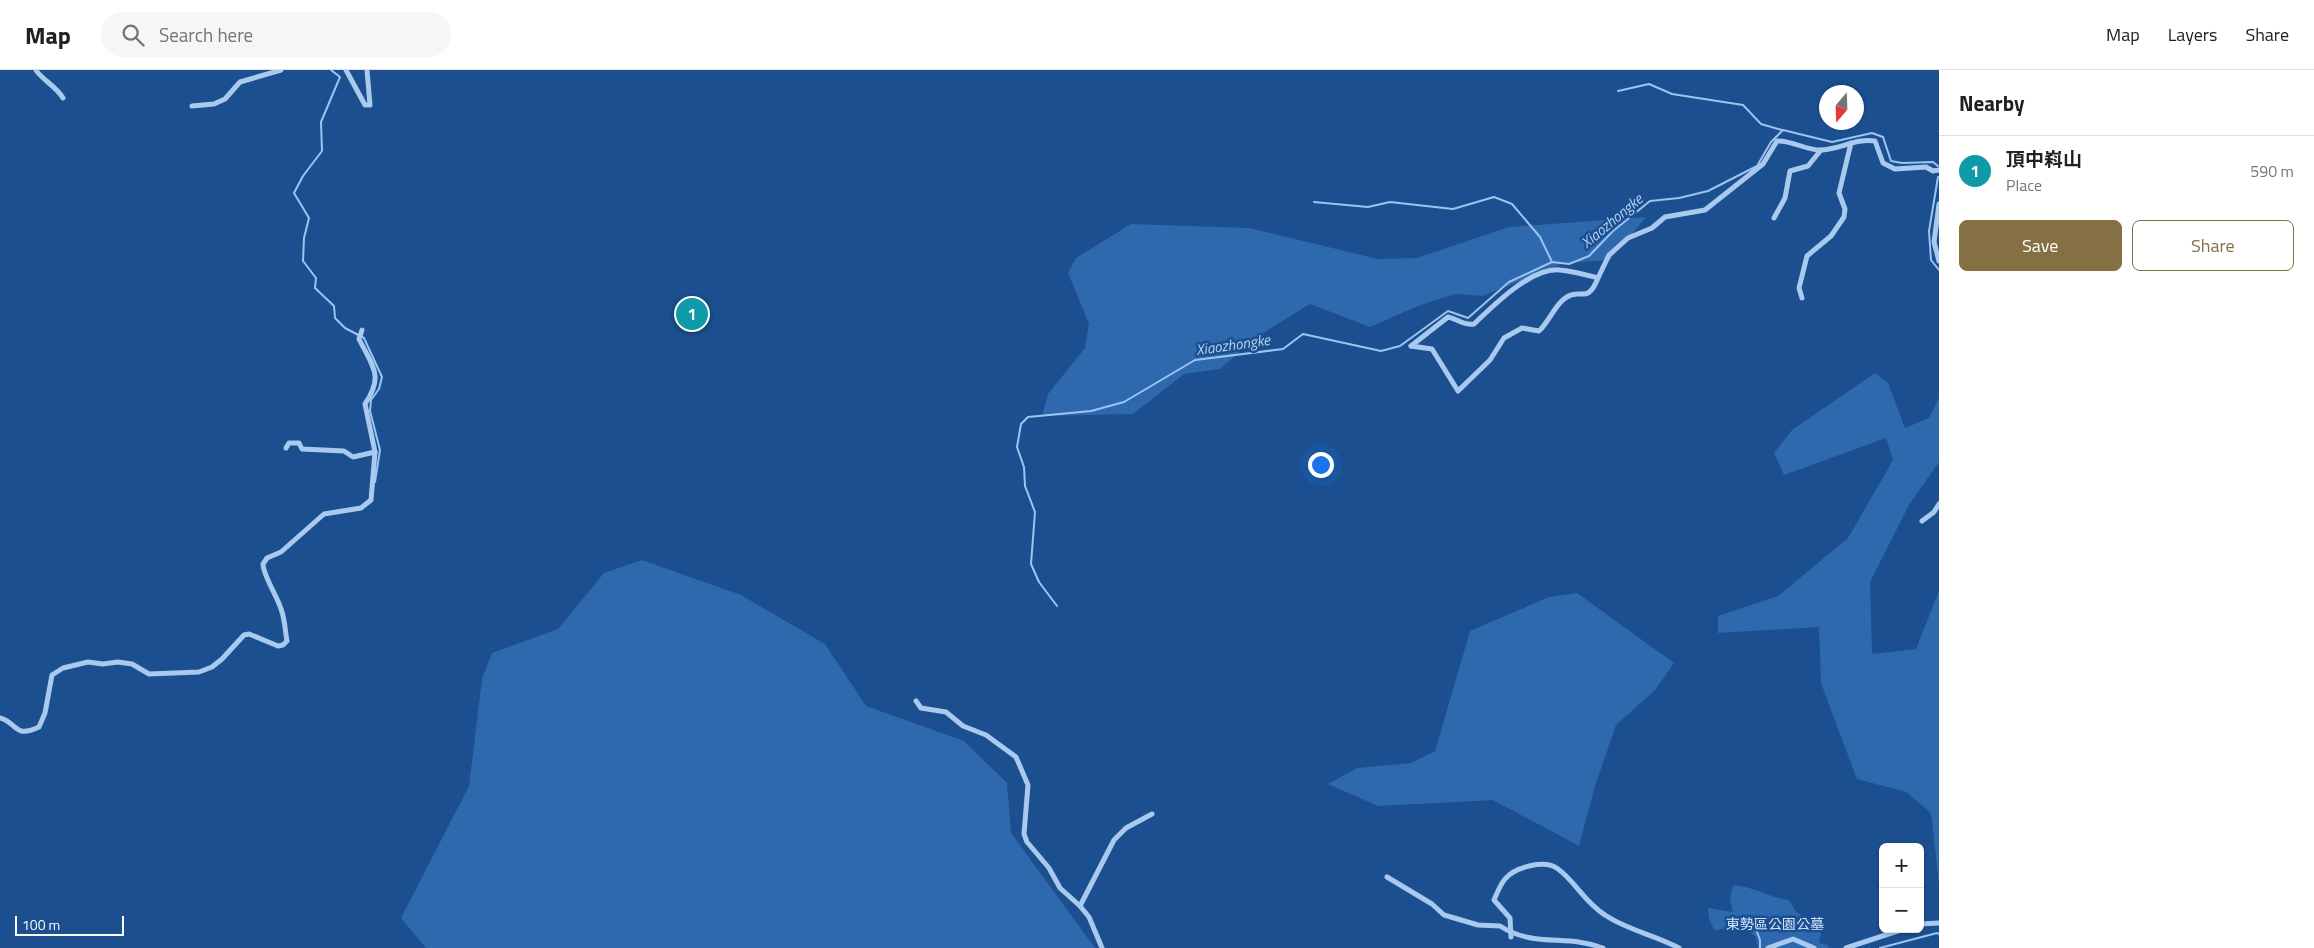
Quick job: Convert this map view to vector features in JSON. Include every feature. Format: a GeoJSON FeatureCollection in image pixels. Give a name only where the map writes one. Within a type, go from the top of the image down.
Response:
{"type":"FeatureCollection","features":[{"type":"Feature","properties":{"kind":"street"},"geometry":{"type":"LineString","coordinates":[[36,70],[38,74],[58,88],[63,98]]}},
{"type":"Feature","properties":{"kind":"street"},"geometry":{"type":"LineString","coordinates":[[192,106],[214,104],[225,99],[240,82],[281,70]]}},
{"type":"Feature","properties":{"kind":"street"},"geometry":{"type":"LineString","coordinates":[[346,70],[365,105],[370,105],[367,70]]}},
{"type":"Feature","properties":{"kind":"street"},"geometry":{"type":"LineString","coordinates":[[1598,278],[1559,269],[1546,272],[1510,290],[1474,324],[1467,325],[1456,318],[1448,317],[1411,346],[1432,349],[1458,391],[1490,360],[1504,338],[1522,328],[1539,331],[1563,300],[1570,296],[1589,294],[1593,290],[1598,278],[1608,254],[1628,238],[1652,228],[1665,217],[1704,210],[1763,164],[1777,141],[1788,140],[1821,150],[1862,139],[1875,141],[1883,163],[1895,169],[1926,167],[1933,171],[1939,170]]}},
{"type":"Feature","properties":{"kind":"street"},"geometry":{"type":"LineString","coordinates":[[1802,298],[1799,288],[1807,256],[1831,236],[1844,217],[1845,209],[1839,193],[1851,143]]}},
{"type":"Feature","properties":{"kind":"street"},"geometry":{"type":"LineString","coordinates":[[1774,218],[1785,198],[1790,171],[1808,166],[1821,150]]}},
{"type":"Feature","properties":{"kind":"street"},"geometry":{"type":"LineString","coordinates":[[1939,204],[1934,242],[1939,261]]}},
{"type":"Feature","properties":{"kind":"street"},"geometry":{"type":"LineString","coordinates":[[0,718],[21,732],[29,732],[39,727],[45,712],[52,675],[82,662],[132,664],[149,674],[199,672],[212,667],[222,659],[244,635],[249,634],[278,646],[283,645],[287,641],[282,610],[271,582],[264,573],[263,564],[267,558],[281,552],[324,514],[362,508],[370,500],[375,452],[365,404],[375,390],[376,372],[359,340],[362,330]]}},
{"type":"Feature","properties":{"kind":"street"},"geometry":{"type":"LineString","coordinates":[[286,448],[289,443],[300,443],[302,449],[344,450],[353,457],[375,452]]}},
{"type":"Feature","properties":{"kind":"street"},"geometry":{"type":"LineString","coordinates":[[1922,521],[1934,512],[1939,504]]}},
{"type":"Feature","properties":{"kind":"street"},"geometry":{"type":"LineString","coordinates":[[916,701],[920,708],[946,712],[963,726],[986,735],[1016,757],[1028,785],[1024,834],[1028,842],[1049,868],[1060,888],[1089,917],[1102,948]]}},
{"type":"Feature","properties":{"kind":"street"},"geometry":{"type":"LineString","coordinates":[[1080,906],[1114,840],[1126,828],[1152,814]]}},
{"type":"Feature","properties":{"kind":"street"},"geometry":{"type":"LineString","coordinates":[[1511,937],[1510,918],[1494,900],[1497,892],[1505,879],[1514,872],[1541,865],[1558,868],[1588,902],[1604,915],[1620,924],[1657,936],[1679,948]]}},
{"type":"Feature","properties":{"kind":"street"},"geometry":{"type":"LineString","coordinates":[[1387,877],[1432,904],[1444,915],[1478,925],[1500,926],[1511,937],[1525,942],[1559,945],[1589,943],[1603,948]]}},
{"type":"Feature","properties":{"kind":"street"},"geometry":{"type":"LineString","coordinates":[[1924,924],[1939,923]]}},
{"type":"Feature","properties":{"kind":"street"},"geometry":{"type":"LineString","coordinates":[[1846,948],[1892,933]]}},
{"type":"Feature","properties":{"kind":"street"},"geometry":{"type":"LineString","coordinates":[[1768,948],[1782,941],[1794,938],[1814,948]]}},
{"type":"Feature","properties":{"kind":"green space"},"geometry":{"type":"Polygon","coordinates":[[[1646,217],[1610,260],[1564,263],[1483,296],[1455,294],[1418,306],[1370,327],[1310,304],[1255,338],[1220,369],[1184,374],[1133,414],[1042,416],[1048,394],[1085,348],[1089,324],[1068,273],[1076,258],[1131,224],[1249,228],[1378,259],[1417,258],[1509,227],[1646,217]]]}},
{"type":"Feature","properties":{"kind":"green space"},"geometry":{"type":"Polygon","coordinates":[[[1875,373],[1888,383],[1905,428],[1929,418],[1939,398],[1939,462],[1909,505],[1870,582],[1872,654],[1916,649],[1939,591],[1939,883],[1931,813],[1906,792],[1857,779],[1821,683],[1819,627],[1718,633],[1718,616],[1778,596],[1848,538],[1893,460],[1886,438],[1784,475],[1774,453],[1792,430],[1875,373]]]}},
{"type":"Feature","properties":{"kind":"green space"},"geometry":{"type":"Polygon","coordinates":[[[642,560],[741,595],[825,644],[866,706],[964,741],[1007,783],[1011,833],[1095,948],[426,948],[401,918],[469,786],[482,679],[492,653],[558,629],[604,573],[642,560]]]}},
{"type":"Feature","properties":{"kind":"green space"},"geometry":{"type":"Polygon","coordinates":[[[1577,593],[1674,663],[1655,690],[1616,725],[1595,786],[1579,846],[1493,800],[1378,806],[1328,784],[1357,768],[1411,763],[1435,751],[1470,631],[1549,597],[1577,593]]]}},
{"type":"Feature","properties":{"kind":"green space","name":"東勢區公園公墓"},"geometry":{"type":"Polygon","coordinates":[[[1733,885],[1789,900],[1796,912],[1822,927],[1819,943],[1828,945],[1828,948],[1758,948],[1756,937],[1744,927],[1714,930],[1709,918],[1708,908],[1733,912],[1730,899],[1733,885]]]}},
{"type":"Feature","properties":{"kind":"waterway"},"geometry":{"type":"LineString","coordinates":[[331,70],[340,77],[321,122],[322,151],[303,176],[294,193],[309,218],[304,238],[303,261],[316,278],[315,288],[334,306],[335,318],[345,328],[364,338],[382,377],[379,389],[371,400],[370,411],[380,450],[375,482]]}},
{"type":"Feature","properties":{"kind":"waterway"},"geometry":{"type":"LineString","coordinates":[[1618,91],[1649,84],[1672,94],[1743,105],[1761,124],[1782,130]]}},
{"type":"Feature","properties":{"kind":"waterway","name":"Xiaozhongke"},"geometry":{"type":"LineString","coordinates":[[1057,606],[1039,582],[1031,564],[1035,512],[1025,486],[1024,467],[1017,447],[1021,424],[1028,417],[1091,411],[1124,402],[1195,360],[1283,349],[1303,334],[1381,351],[1400,346],[1448,311],[1468,318],[1509,282],[1552,262],[1569,264],[1589,256],[1613,231],[1650,201],[1679,198],[1708,191],[1757,166],[1771,142],[1783,130],[1832,142],[1872,133],[1883,137],[1891,161],[1902,163],[1933,162],[1938,166]]}},
{"type":"Feature","properties":{"kind":"waterway","name":"Xiaozhongke"},"geometry":{"type":"LineString","coordinates":[[1938,177],[1929,231],[1931,260],[1939,270]]}},
{"type":"Feature","properties":{"kind":"waterway"},"geometry":{"type":"LineString","coordinates":[[1314,202],[1368,207],[1390,202],[1453,209],[1494,197],[1512,204],[1540,237],[1552,262]]}},
{"type":"Feature","properties":{"kind":"waterway"},"geometry":{"type":"LineString","coordinates":[[1729,926],[1754,924],[1760,940],[1760,948]]}},
{"type":"Feature","properties":{"kind":"waterway"},"geometry":{"type":"LineString","coordinates":[[1880,948],[1939,934]]}},
{"type":"Feature","properties":{"kind":"place","name":"頂中嵙山"},"geometry":{"type":"Point","coordinates":[692,314]}}]}
